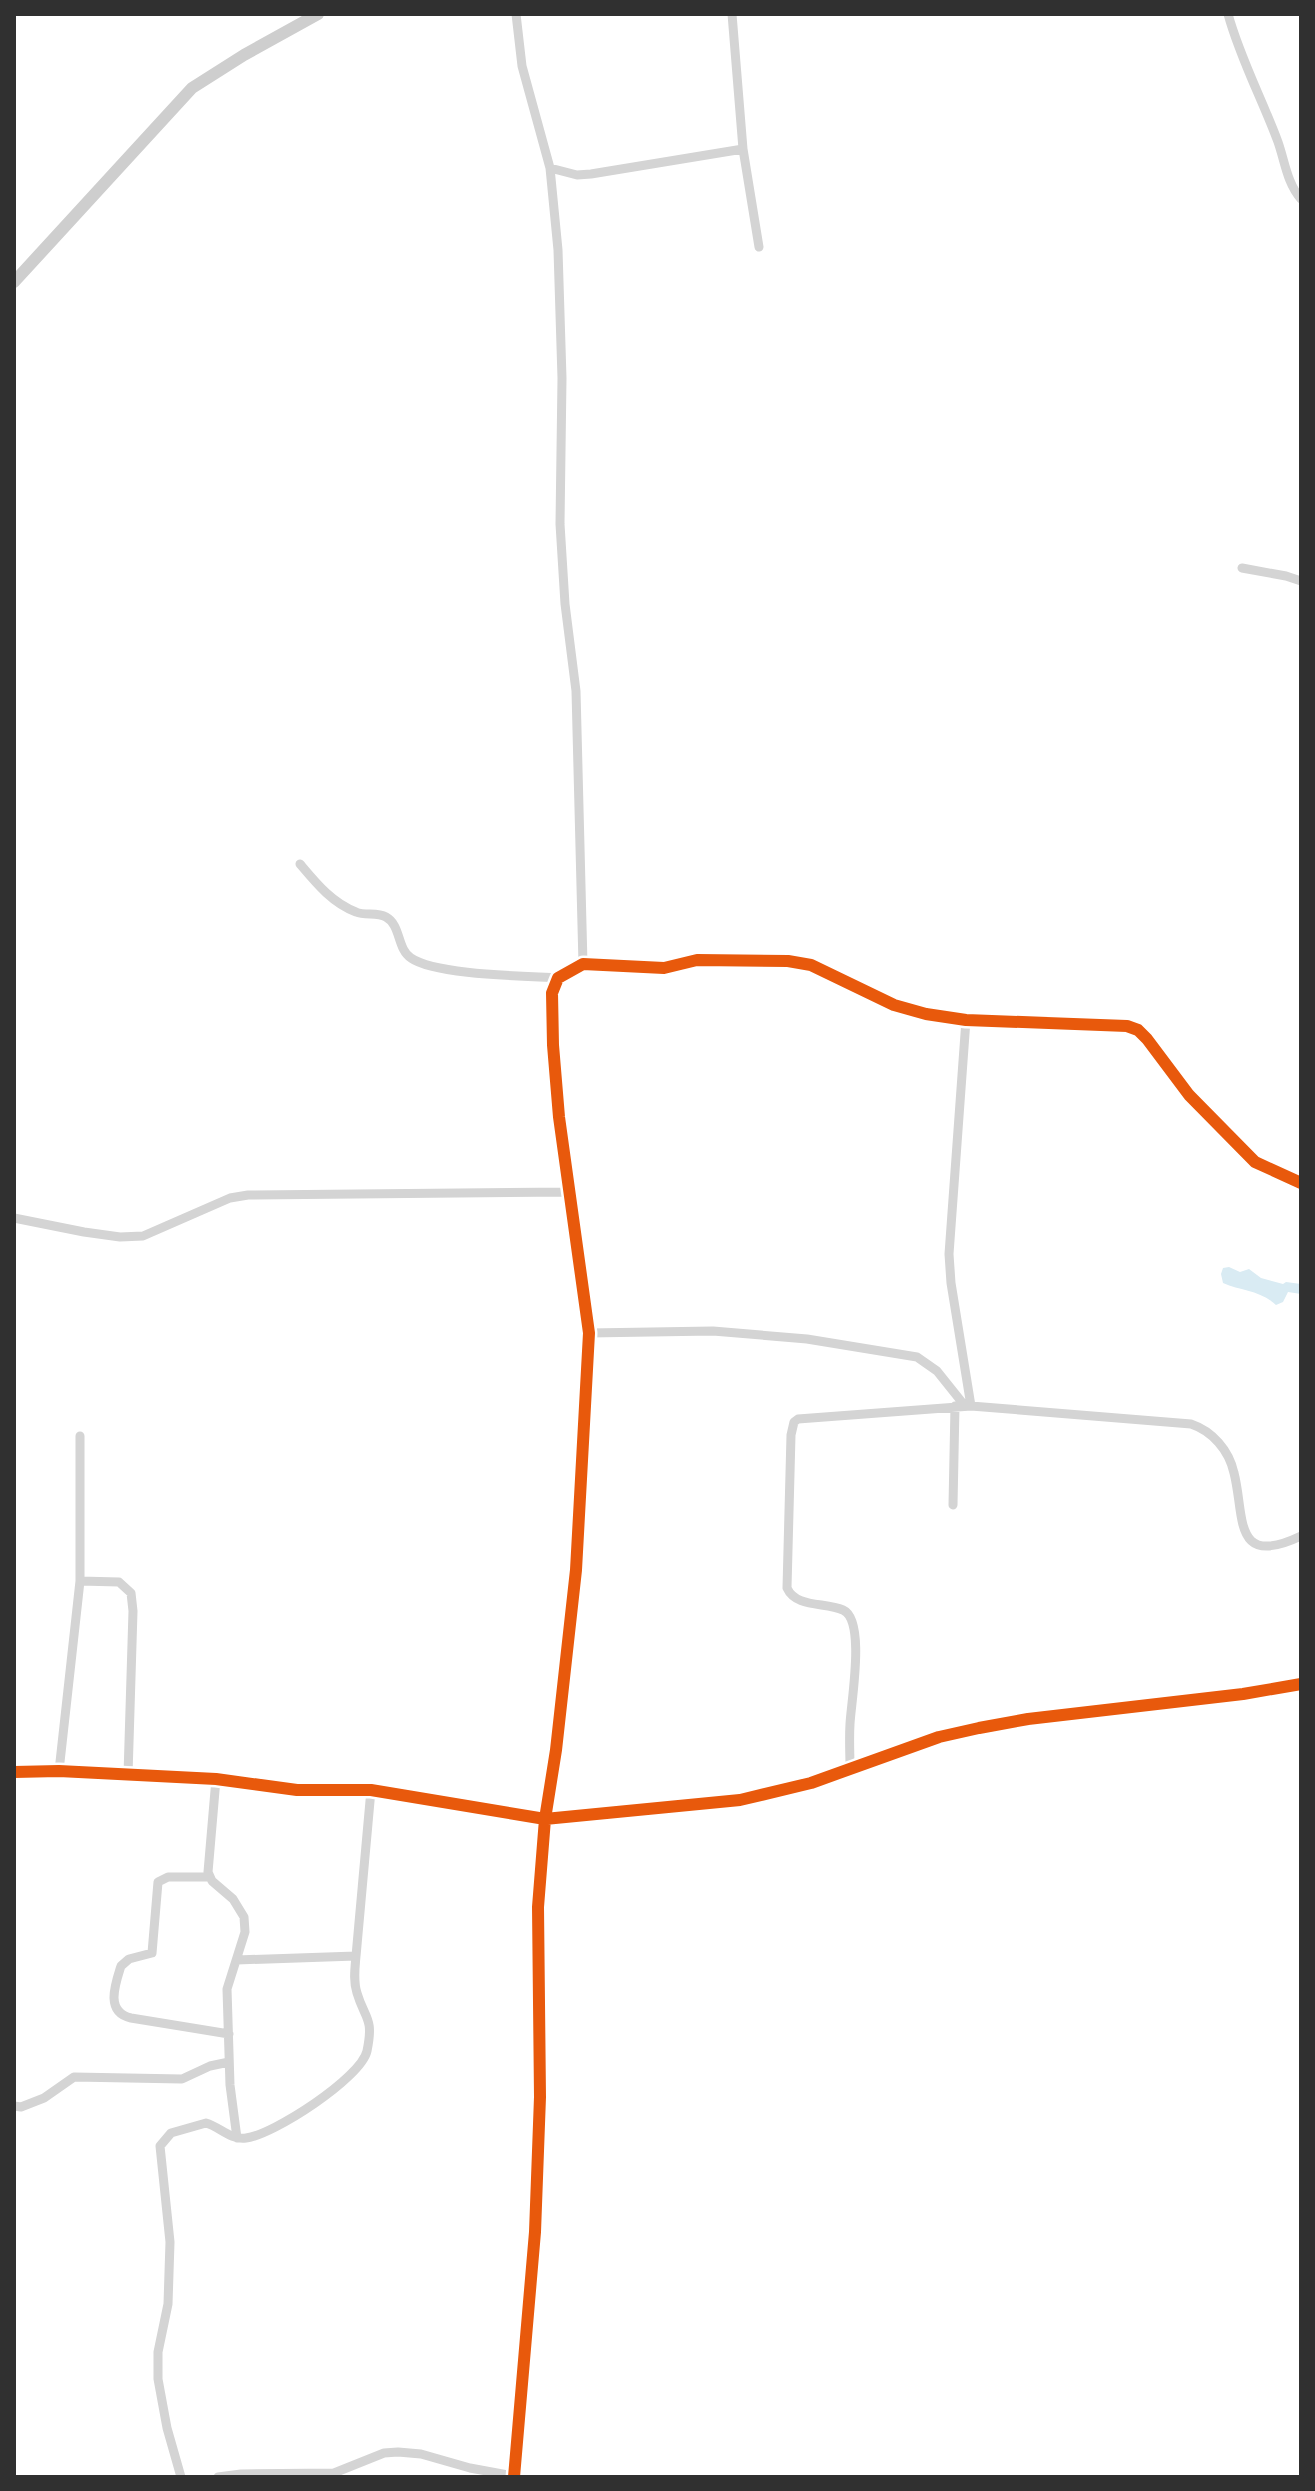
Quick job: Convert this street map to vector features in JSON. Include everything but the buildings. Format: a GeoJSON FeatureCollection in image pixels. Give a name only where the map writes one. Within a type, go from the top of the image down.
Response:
{"type":"FeatureCollection","features":[{"type":"Feature","properties":{"kind":"street"},"geometry":{"type":"LineString","coordinates":[[14,282],[192,88],[318,14]]}},
{"type":"Feature","properties":{"kind":"street"},"geometry":{"type":"LineString","coordinates":[[516,14],[522,66],[550,168],[558,250],[562,378],[560,524],[565,604],[576,691],[583,964]]}},
{"type":"Feature","properties":{"kind":"street"},"geometry":{"type":"LineString","coordinates":[[732,14],[743,149],[759,247]]}},
{"type":"Feature","properties":{"kind":"street"},"geometry":{"type":"LineString","coordinates":[[1228,14],[1289,179],[1301,199]]}},
{"type":"Feature","properties":{"kind":"street"},"geometry":{"type":"LineString","coordinates":[[550,168],[577,175],[591,174],[743,149]]}},
{"type":"Feature","properties":{"kind":"street"},"geometry":{"type":"LineString","coordinates":[[1242,568],[1301,581]]}},
{"type":"Feature","properties":{"kind":"street"},"geometry":{"type":"LineString","coordinates":[[300,864],[320,888],[338,903],[355,912],[383,915],[389,919],[403,950],[411,958],[436,967],[558,978],[583,964],[664,968],[697,960],[749,959],[802,963],[894,1005],[926,1014],[966,1020],[1127,1026],[1138,1030],[1189,1095],[1255,1162],[1301,1183]]}},
{"type":"Feature","properties":{"kind":"street"},"geometry":{"type":"LineString","coordinates":[[218,2477],[349,2473],[384,2453],[407,2452],[514,2476],[535,2232],[540,2097],[538,1907],[545,1819],[576,1570],[589,1333],[568,1192],[553,1045],[552,993],[558,978]]}},
{"type":"Feature","properties":{"kind":"street"},"geometry":{"type":"LineString","coordinates":[[953,1505],[964,1406],[949,1254],[966,1020]]}},
{"type":"Feature","properties":{"kind":"street"},"geometry":{"type":"LineString","coordinates":[[14,1218],[84,1232],[143,1236],[230,1198],[248,1195],[568,1192]]}},
{"type":"Feature","properties":{"kind":"street"},"geometry":{"type":"LineString","coordinates":[[589,1333],[741,1333],[807,1339],[917,1357],[937,1371],[964,1406]]}},
{"type":"Feature","properties":{"kind":"street"},"geometry":{"type":"LineString","coordinates":[[850,1768],[855,1666],[851,1617],[845,1610],[794,1597],[787,1588],[791,1428],[798,1419],[964,1406],[1191,1424],[1203,1428],[1223,1449],[1234,1469],[1241,1525],[1250,1541],[1271,1545],[1301,1536]]}},
{"type":"Feature","properties":{"kind":"street"},"geometry":{"type":"LineString","coordinates":[[59,1771],[80,1581],[80,1436]]}},
{"type":"Feature","properties":{"kind":"street"},"geometry":{"type":"LineString","coordinates":[[80,1581],[119,1582],[131,1593],[128,1775]]}},
{"type":"Feature","properties":{"kind":"street"},"geometry":{"type":"LineString","coordinates":[[14,1772],[59,1771],[216,1779],[297,1790],[371,1790],[545,1819],[740,1800],[811,1783],[939,1737],[979,1728],[1301,1684]]}},
{"type":"Feature","properties":{"kind":"street"},"geometry":{"type":"LineString","coordinates":[[216,1779],[207,1866],[209,1877],[233,1899],[244,1917],[245,1932],[227,1989],[229,2062],[237,2138]]}},
{"type":"Feature","properties":{"kind":"street"},"geometry":{"type":"LineString","coordinates":[[181,2477],[167,2428],[158,2379],[158,2352],[168,2304],[170,2242],[160,2146],[171,2133],[206,2123],[237,2138],[269,2130],[311,2105],[362,2064],[367,2053],[370,2025],[357,1993],[356,1956],[371,1790]]}},
{"type":"Feature","properties":{"kind":"street"},"geometry":{"type":"LineString","coordinates":[[209,1877],[168,1877],[158,1882],[152,1953],[129,1959],[121,1966],[114,2006],[123,2017],[229,2034]]}},
{"type":"Feature","properties":{"kind":"street"},"geometry":{"type":"LineString","coordinates":[[237,1960],[356,1956]]}},
{"type":"Feature","properties":{"kind":"street"},"geometry":{"type":"LineString","coordinates":[[14,2106],[21,2107],[44,2098],[74,2077],[182,2079],[210,2066],[229,2062]]}},
{"type":"Feature","properties":{"kind":"shaded area"},"geometry":{"type":"Polygon","coordinates":[[[1223,1268],[1240,1272],[1249,1269],[1261,1278],[1283,1284],[1301,1284],[1301,1294],[1288,1292],[1283,1302],[1276,1305],[1257,1294],[1223,1283],[1223,1268]]]}},
{"type":"Feature","properties":{"kind":"cycle path"},"geometry":{"type":"LineString","coordinates":[[14,1772],[59,1771],[216,1779],[297,1790],[371,1790],[545,1819],[576,1570],[589,1333],[559,1117],[552,993],[558,978],[583,964],[664,968],[697,960],[788,961],[811,965],[894,1005],[926,1014],[966,1020],[1127,1026],[1138,1030],[1147,1039],[1189,1095],[1255,1162],[1301,1183]]}},
{"type":"Feature","properties":{"kind":"cycle path"},"geometry":{"type":"LineString","coordinates":[[514,2477],[535,2232],[540,2097],[538,1907],[545,1819],[740,1800],[811,1783],[939,1737],[979,1728],[1301,1684]]}}]}
